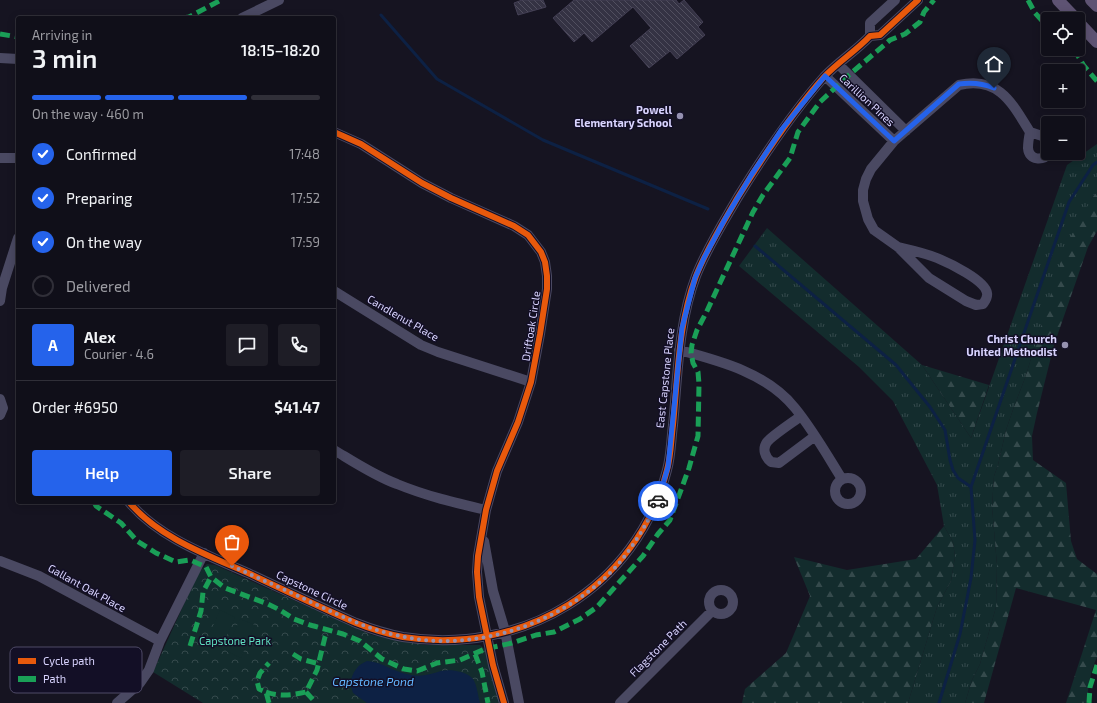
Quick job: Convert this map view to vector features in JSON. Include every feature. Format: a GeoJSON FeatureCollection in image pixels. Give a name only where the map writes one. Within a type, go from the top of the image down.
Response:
{"type":"FeatureCollection","features":[{"type":"Feature","properties":{"kind":"main road"},"geometry":{"type":"LineString","coordinates":[[1058,0],[1069,12]]}},
{"type":"Feature","properties":{"kind":"main road"},"geometry":{"type":"LineString","coordinates":[[1091,0],[1097,6]]}},
{"type":"Feature","properties":{"kind":"main road"},"geometry":{"type":"LineString","coordinates":[[1085,29],[1097,42]]}},
{"type":"Feature","properties":{"kind":"street"},"geometry":{"type":"LineString","coordinates":[[246,16],[280,0]]}},
{"type":"Feature","properties":{"kind":"street"},"geometry":{"type":"LineString","coordinates":[[870,36],[870,23],[895,0]]}},
{"type":"Feature","properties":{"kind":"street","name":"East Capstone Place"},"geometry":{"type":"LineString","coordinates":[[505,632],[558,612],[596,586],[612,571],[638,537],[657,504],[668,467],[682,328],[688,301],[704,258],[740,193],[782,129],[825,76],[870,36],[880,35],[918,0]]}},
{"type":"Feature","properties":{"kind":"street"},"geometry":{"type":"LineString","coordinates":[[0,58],[16,59]]}},
{"type":"Feature","properties":{"kind":"street","name":"Carillion Pines"},"geometry":{"type":"LineString","coordinates":[[838,64],[906,131]]}},
{"type":"Feature","properties":{"kind":"street","name":"Carillion Pines"},"geometry":{"type":"LineString","coordinates":[[825,76],[894,141]]}},
{"type":"Feature","properties":{"kind":"street"},"geometry":{"type":"LineString","coordinates":[[898,247],[937,258],[976,279],[983,285],[987,292],[987,298],[982,304],[976,305],[966,301],[929,278],[898,247],[874,230],[868,219],[863,201],[863,190],[866,179],[872,168],[894,141],[959,84],[971,82],[984,84],[994,88],[1005,95],[1030,132],[1041,136]]}},
{"type":"Feature","properties":{"kind":"street"},"geometry":{"type":"LineString","coordinates":[[1030,132],[1028,147],[1030,154],[1036,158],[1041,159]]}},
{"type":"Feature","properties":{"kind":"street","name":"Driftoak Circle"},"geometry":{"type":"LineString","coordinates":[[336,133],[361,144],[422,183],[451,198],[514,226],[528,235],[541,252],[545,262],[548,276],[547,289],[531,382],[518,422],[497,471],[486,510],[478,556],[477,572],[479,597],[486,637],[494,671],[504,703]]}},
{"type":"Feature","properties":{"kind":"street"},"geometry":{"type":"LineString","coordinates":[[0,158],[16,158]]}},
{"type":"Feature","properties":{"kind":"street"},"geometry":{"type":"LineString","coordinates":[[0,301],[2,288],[16,244]]}},
{"type":"Feature","properties":{"kind":"street","name":"Candlenut Place"},"geometry":{"type":"LineString","coordinates":[[336,292],[422,345],[438,352],[531,382]]}},
{"type":"Feature","properties":{"kind":"street"},"geometry":{"type":"LineString","coordinates":[[679,350],[718,360],[747,372],[781,394],[801,416],[842,479]]}},
{"type":"Feature","properties":{"kind":"street"},"geometry":{"type":"LineString","coordinates":[[0,399],[3,408],[0,415]]}},
{"type":"Feature","properties":{"kind":"street"},"geometry":{"type":"LineString","coordinates":[[801,416],[767,442],[764,450],[766,457],[771,462],[779,463],[815,436]]}},
{"type":"Feature","properties":{"kind":"street"},"geometry":{"type":"LineString","coordinates":[[336,451],[377,476],[396,484],[450,501],[486,510]]}},
{"type":"Feature","properties":{"kind":"street","name":"Capstone Circle"},"geometry":{"type":"LineString","coordinates":[[130,504],[151,524],[204,553],[373,629],[401,637],[433,640],[462,640],[486,637],[505,632]]}},
{"type":"Feature","properties":{"kind":"street","name":"Driftoak Circle"},"geometry":{"type":"LineString","coordinates":[[482,534],[493,591],[505,632],[519,703]]}},
{"type":"Feature","properties":{"kind":"street"},"geometry":{"type":"LineString","coordinates":[[142,680],[150,670],[160,641],[204,553]]}},
{"type":"Feature","properties":{"kind":"street","name":"Gallant Oak Place"},"geometry":{"type":"LineString","coordinates":[[0,561],[28,570],[46,579],[160,641]]}},
{"type":"Feature","properties":{"kind":"street","name":"Flagstone Path"},"geometry":{"type":"LineString","coordinates":[[623,702],[712,611]]}},
{"type":"Feature","properties":{"kind":"street"},"geometry":{"type":"LineString","coordinates":[[117,703],[128,693]]}},
{"type":"Feature","properties":{"kind":"green space"},"geometry":{"type":"Polygon","coordinates":[[[1097,144],[1097,192],[1092,198],[1042,324],[1025,378],[1006,430],[994,476],[992,507],[997,565],[996,607],[980,664],[972,680],[965,703],[908,703],[937,607],[951,581],[955,557],[953,542],[944,526],[937,485],[893,401],[859,367],[739,266],[767,228],[922,365],[971,438],[1067,165],[1074,160],[1085,160],[1085,152],[1097,144]]]}},
{"type":"Feature","properties":{"kind":"green space"},"geometry":{"type":"Polygon","coordinates":[[[1097,192],[1097,231],[1088,247],[1054,345],[1032,436],[1033,460],[1066,483],[1071,541],[1077,559],[1097,574],[1097,657],[1090,680],[1087,703],[1066,703],[1096,610],[1016,588],[984,703],[965,703],[972,680],[980,664],[996,607],[997,565],[992,507],[994,476],[1006,430],[1025,378],[1061,261],[1070,238],[1092,198],[1097,192]]]}},
{"type":"Feature","properties":{"kind":"green space"},"geometry":{"type":"Polygon","coordinates":[[[922,365],[989,385],[971,438],[922,365]]]}},
{"type":"Feature","properties":{"kind":"green space"},"geometry":{"type":"Polygon","coordinates":[[[944,526],[953,542],[955,557],[951,581],[937,607],[908,703],[742,703],[745,689],[786,653],[810,596],[794,557],[847,570],[916,559],[944,526]]]}},
{"type":"Feature","properties":{"kind":"green space","name":"Capstone Park"},"geometry":{"type":"Polygon","coordinates":[[[207,564],[215,565],[372,635],[425,645],[480,645],[486,650],[500,703],[203,703],[153,672],[195,580],[200,571],[207,564]]]}},
{"type":"Feature","properties":{"kind":"green space"},"geometry":{"type":"Polygon","coordinates":[[[220,610],[235,617],[221,649],[206,642],[220,610]]]}},
{"type":"Feature","properties":{"kind":"green space"},"geometry":{"type":"Polygon","coordinates":[[[240,619],[255,625],[241,658],[226,651],[240,619]]]}},
{"type":"Feature","properties":{"kind":"water","name":"Capstone Pond"},"geometry":{"type":"Polygon","coordinates":[[[367,661],[378,663],[405,674],[415,676],[445,670],[462,672],[473,679],[480,703],[367,703],[353,693],[350,683],[356,669],[367,661]]]}},
{"type":"Feature","properties":{"kind":"building"},"geometry":{"type":"Polygon","coordinates":[[[522,0],[543,0],[546,7],[518,15],[514,3],[522,0]]]}},
{"type":"Feature","properties":{"kind":"building"},"geometry":{"type":"Polygon","coordinates":[[[574,0],[676,0],[679,4],[684,0],[703,22],[698,27],[705,35],[677,59],[670,51],[649,68],[630,46],[651,28],[633,7],[592,42],[584,33],[574,42],[553,18],[574,0]]]}},
{"type":"Feature","properties":{"kind":"waterway"},"geometry":{"type":"LineString","coordinates":[[381,15],[437,79],[543,140],[708,209]]}},
{"type":"Feature","properties":{"kind":"waterway"},"geometry":{"type":"LineString","coordinates":[[971,487],[1069,202],[1093,165],[1097,162]]}},
{"type":"Feature","properties":{"kind":"waterway"},"geometry":{"type":"LineString","coordinates":[[755,246],[896,365],[930,407],[945,430],[953,470],[958,478],[971,487],[975,540],[971,578],[960,634],[939,703]]}},
{"type":"Feature","properties":{"kind":"marked path"},"geometry":{"type":"LineString","coordinates":[[191,16],[221,0]]}},
{"type":"Feature","properties":{"kind":"marked path"},"geometry":{"type":"LineString","coordinates":[[95,504],[121,523],[137,541],[156,553],[176,562],[190,560],[206,567],[211,577],[225,588],[268,604],[294,619],[343,634],[360,641],[382,659],[404,669],[417,671],[437,663],[460,660],[485,649],[512,643],[536,635],[554,632],[580,619],[597,607],[643,556],[658,534],[670,520],[689,468],[698,436],[699,384],[698,372],[693,363],[691,353],[692,345],[697,330],[753,212],[763,195],[790,158],[798,132],[820,102],[890,40],[905,34],[920,22],[924,12],[934,0]]}},
{"type":"Feature","properties":{"kind":"marked path"},"geometry":{"type":"LineString","coordinates":[[1028,0],[1035,13],[1041,19]]}},
{"type":"Feature","properties":{"kind":"marked path"},"geometry":{"type":"LineString","coordinates":[[0,34],[16,37]]}},
{"type":"Feature","properties":{"kind":"marked path"},"geometry":{"type":"LineString","coordinates":[[1078,56],[1084,66],[1097,81]]}},
{"type":"Feature","properties":{"kind":"marked path"},"geometry":{"type":"LineString","coordinates":[[190,646],[201,611],[203,592],[211,577]]}},
{"type":"Feature","properties":{"kind":"marked path"},"geometry":{"type":"LineString","coordinates":[[266,692],[277,695],[306,692],[317,670],[328,630]]}},
{"type":"Feature","properties":{"kind":"marked path"},"geometry":{"type":"LineString","coordinates":[[293,654],[301,659],[319,664]]}},
{"type":"Feature","properties":{"kind":"marked path"},"geometry":{"type":"LineString","coordinates":[[475,654],[482,672],[488,703]]}},
{"type":"Feature","properties":{"kind":"marked path"},"geometry":{"type":"LineString","coordinates":[[269,663],[260,673],[257,681],[259,689],[266,692],[269,703]]}},
{"type":"Feature","properties":{"kind":"marked path"},"geometry":{"type":"LineString","coordinates":[[1089,703],[1090,687],[1097,665]]}},
{"type":"Feature","properties":{"kind":"marked path"},"geometry":{"type":"LineString","coordinates":[[306,692],[316,703]]}},
{"type":"Feature","properties":{"kind":"cycle path"},"geometry":{"type":"LineString","coordinates":[[131,504],[154,525],[200,552],[356,623],[403,637],[447,640],[490,636],[531,624],[568,605],[602,580],[630,549],[652,512],[667,470],[669,459],[682,331],[690,294],[705,256],[721,226],[778,135],[800,105],[824,77],[870,36],[880,35],[918,0]]}},
{"type":"Feature","properties":{"kind":"cycle path"},"geometry":{"type":"LineString","coordinates":[[336,133],[361,144],[422,183],[451,198],[514,226],[528,235],[541,252],[545,262],[547,289],[531,382],[518,422],[497,471],[486,510],[478,556],[477,572],[479,597],[493,665],[504,703]]}},
{"type":"Feature","properties":{"kind":"way so far"},"geometry":{"type":"LineString","coordinates":[[232,566],[356,623],[385,633],[401,637],[447,641],[486,637],[532,623],[558,612],[596,586],[612,571],[625,555],[638,537],[658,501]]}},
{"type":"Feature","properties":{"kind":"place","name":"Powell Elementary School"},"geometry":{"type":"Point","coordinates":[680,116]}},
{"type":"Feature","properties":{"kind":"place","name":"Christ Church United Methodist"},"geometry":{"type":"Point","coordinates":[1065,345]}},
{"type":"Feature","properties":{"kind":"route"},"geometry":{"type":"LineString","coordinates":[[658,501],[668,467],[682,328],[695,278],[725,219],[752,174],[782,129],[811,93],[825,76],[894,141],[959,84],[971,82],[984,84],[994,88]]}}]}
